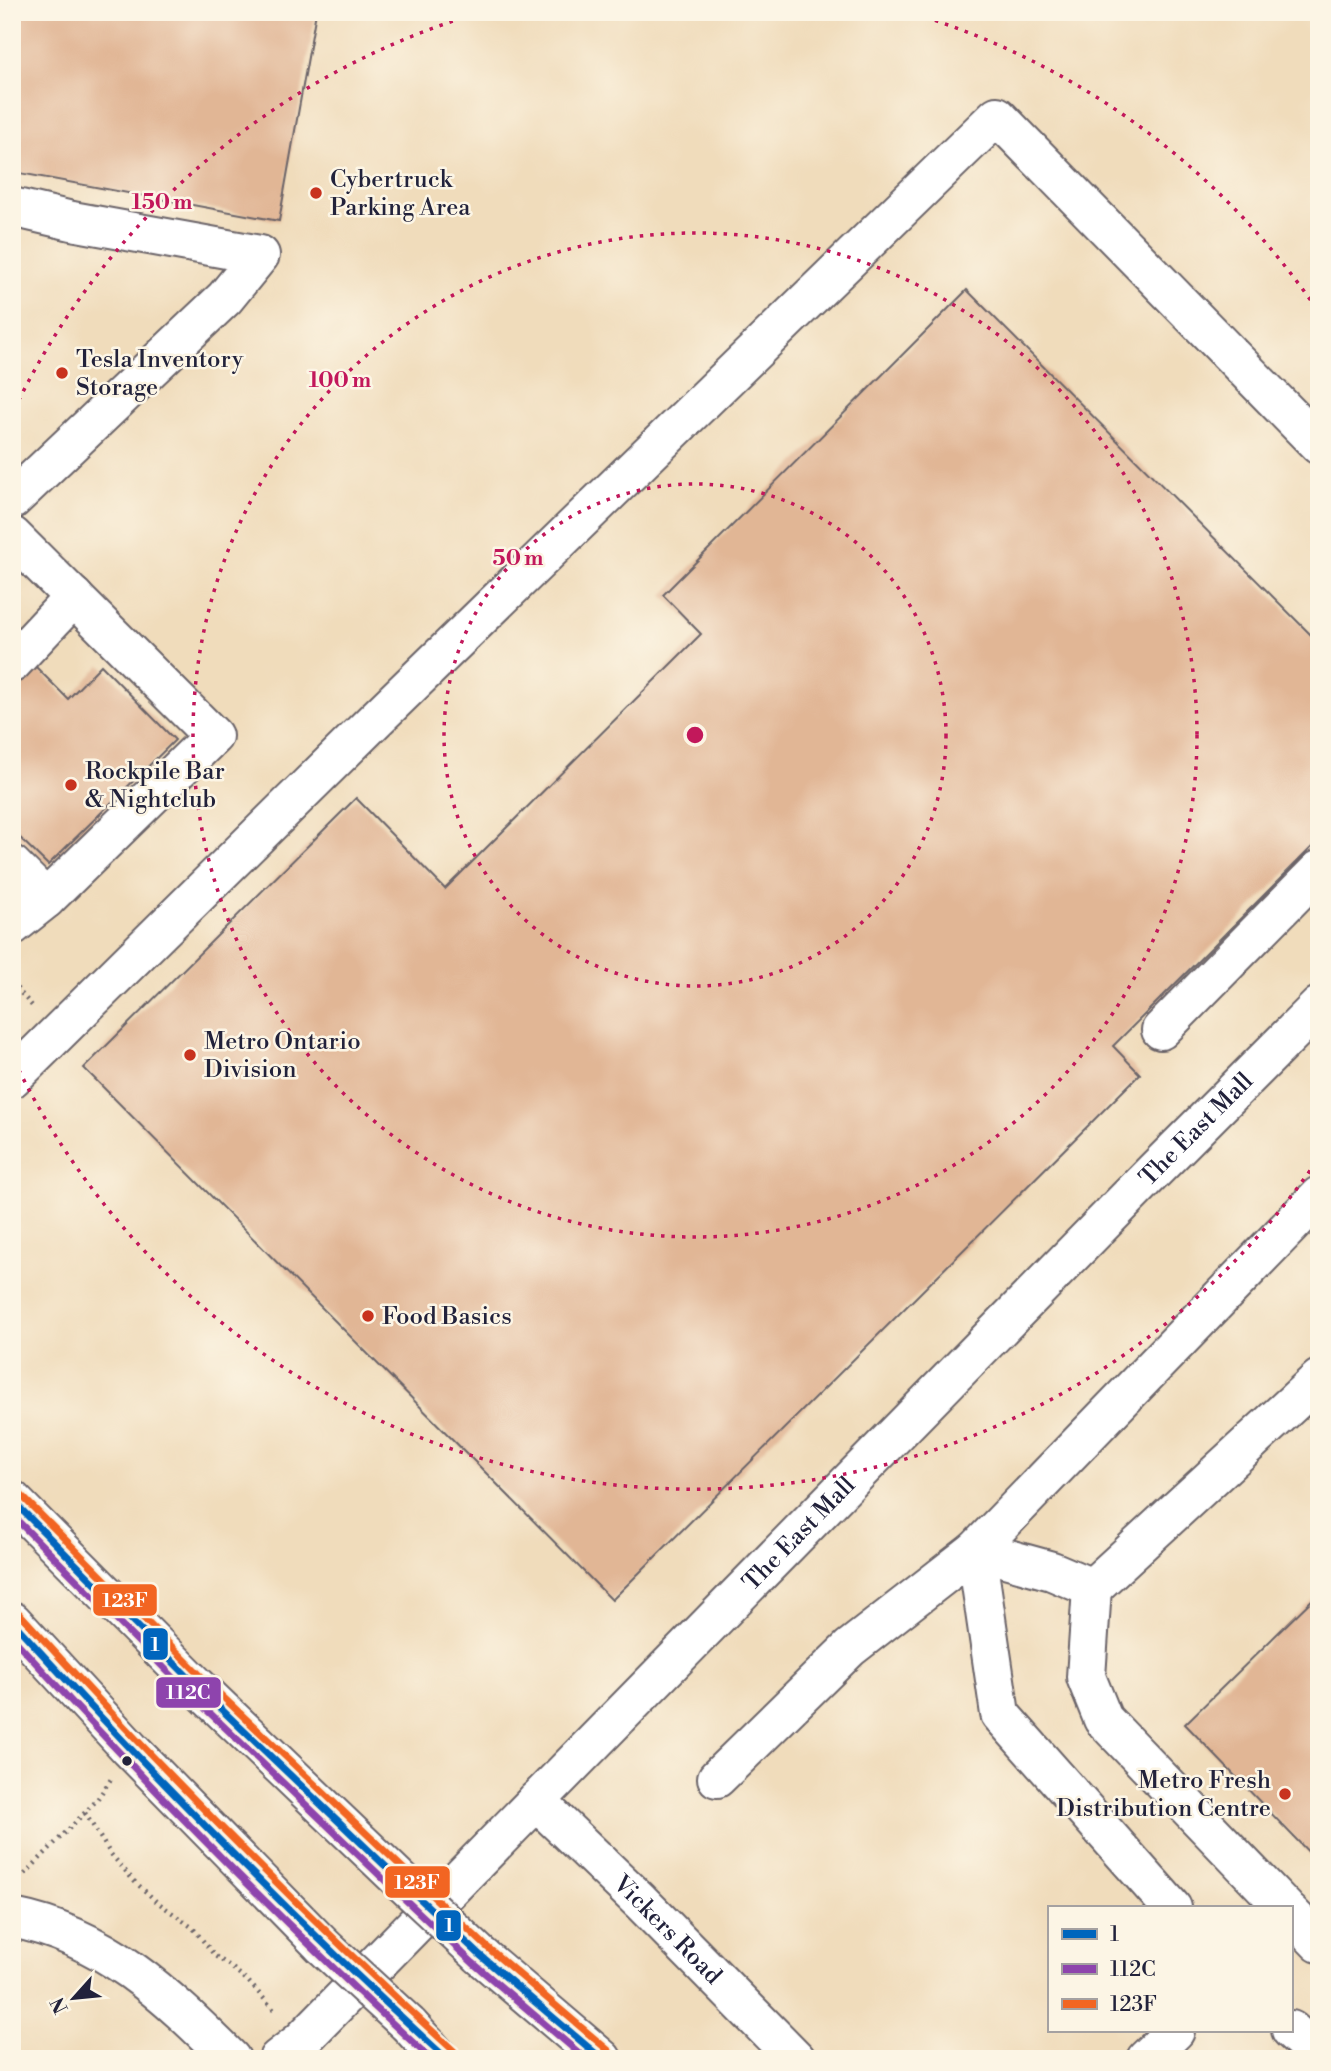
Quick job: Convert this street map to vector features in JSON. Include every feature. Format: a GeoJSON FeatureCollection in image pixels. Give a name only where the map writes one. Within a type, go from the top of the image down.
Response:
{"type":"FeatureCollection","features":[{"type":"Feature","properties":{"kind":"main road"},"geometry":{"type":"LineString","coordinates":[[12,1078],[376,719],[997,116],[1319,444]]}},
{"type":"Feature","properties":{"kind":"main road"},"geometry":{"type":"LineString","coordinates":[[12,207],[72,221],[260,255],[225,298],[12,500]]}},
{"type":"Feature","properties":{"kind":"main road"},"geometry":{"type":"LineString","coordinates":[[12,537],[213,736],[46,899],[12,926]]}},
{"type":"Feature","properties":{"kind":"main road"},"geometry":{"type":"LineString","coordinates":[[17,648],[74,597]]}},
{"type":"Feature","properties":{"kind":"main road"},"geometry":{"type":"LineString","coordinates":[[12,865],[46,899]]}},
{"type":"Feature","properties":{"kind":"main road"},"geometry":{"type":"LineString","coordinates":[[1161,1030],[1319,870]]}},
{"type":"Feature","properties":{"kind":"main road","name":"The East Mall"},"geometry":{"type":"LineString","coordinates":[[278,2059],[302,2041],[1319,1006]]}},
{"type":"Feature","properties":{"kind":"main road"},"geometry":{"type":"LineString","coordinates":[[717,1778],[850,1648],[976,1550],[1319,1196]]}},
{"type":"Feature","properties":{"kind":"main road"},"geometry":{"type":"LineString","coordinates":[[1284,1906],[1102,1719],[1086,1678],[1092,1588],[1319,1379]]}},
{"type":"Feature","properties":{"kind":"main road"},"geometry":{"type":"LineString","coordinates":[[12,1500],[207,1695],[402,1882],[480,1955],[602,2059]]}},
{"type":"Feature","properties":{"kind":"main road"},"geometry":{"type":"LineString","coordinates":[[976,1550],[1052,1571],[1092,1588]]}},
{"type":"Feature","properties":{"kind":"main road"},"geometry":{"type":"LineString","coordinates":[[976,1550],[1000,1714],[1170,1906]]}},
{"type":"Feature","properties":{"kind":"main road"},"geometry":{"type":"LineString","coordinates":[[12,1622],[130,1749],[323,1946],[447,2059]]}},
{"type":"Feature","properties":{"kind":"main road","name":"Vickers Road"},"geometry":{"type":"LineString","coordinates":[[536,1801],[796,2059]]}},
{"type":"Feature","properties":{"kind":"main road"},"geometry":{"type":"LineString","coordinates":[[1292,1915],[1319,1943]]}},
{"type":"Feature","properties":{"kind":"main road"},"geometry":{"type":"LineString","coordinates":[[12,1918],[34,1922],[111,1955],[142,1976],[219,2047]]}},
{"type":"Feature","properties":{"kind":"main road"},"geometry":{"type":"LineString","coordinates":[[409,2025],[440,2059]]}},
{"type":"Feature","properties":{"kind":"main road"},"geometry":{"type":"LineString","coordinates":[[1292,2031],[1319,2055]]}},
{"type":"Feature","properties":{"kind":"main road"},"geometry":{"type":"LineString","coordinates":[[1146,2059],[1174,2032]]}},
{"type":"Feature","properties":{"kind":"path"},"geometry":{"type":"LineString","coordinates":[[12,1877],[22,1877],[85,1813],[130,1749]]}},
{"type":"Feature","properties":{"kind":"path"},"geometry":{"type":"LineString","coordinates":[[85,1813],[110,1853],[134,1881],[193,1928],[215,1956],[248,1981],[275,2011]]}},
{"type":"Feature","properties":{"kind":"building"},"geometry":{"type":"Polygon","coordinates":[[[12,12],[316,12],[279,221],[15,172],[12,178],[12,12]]]}},
{"type":"Feature","properties":{"kind":"building"},"geometry":{"type":"Polygon","coordinates":[[[967,290],[1319,643],[1319,840],[1113,1046],[1140,1074],[612,1600],[84,1068],[356,798],[445,889],[701,634],[663,595],[967,290]]]}},
{"type":"Feature","properties":{"kind":"building","name":"Rockpile Bar & Nightclub"},"geometry":{"type":"Polygon","coordinates":[[[34,665],[68,699],[101,665],[175,740],[48,865],[12,830],[12,687],[34,665]]]}},
{"type":"Feature","properties":{"kind":"building","name":"Metro Fresh Distribution Centre"},"geometry":{"type":"Polygon","coordinates":[[[1319,1593],[1319,1863],[1185,1724],[1319,1593]]]}},
{"type":"Feature","properties":{"kind":"transit line","name":"123F"},"geometry":{"type":"LineString","coordinates":[[19,1493],[204,1679],[409,1874],[487,1947],[609,2051]]}},
{"type":"Feature","properties":{"kind":"transit line","name":"1"},"geometry":{"type":"LineString","coordinates":[[12,1500],[197,1686],[402,1882],[480,1955],[602,2059]]}},
{"type":"Feature","properties":{"kind":"transit line","name":"112C"},"geometry":{"type":"LineString","coordinates":[[12,1515],[190,1694],[395,1890],[473,1963],[586,2059]]}},
{"type":"Feature","properties":{"kind":"transit line","name":"123F"},"geometry":{"type":"LineString","coordinates":[[20,1614],[232,1838],[341,1946],[454,2051]]}},
{"type":"Feature","properties":{"kind":"transit line","name":"1"},"geometry":{"type":"LineString","coordinates":[[12,1621],[224,1845],[447,2059]]}},
{"type":"Feature","properties":{"kind":"transit line","name":"112C"},"geometry":{"type":"LineString","coordinates":[[12,1637],[217,1853],[322,1957],[431,2059]]}},
{"type":"Feature","properties":{"kind":"place","name":"Cybertruck Parking Area"},"geometry":{"type":"Point","coordinates":[316,193]}},
{"type":"Feature","properties":{"kind":"place","name":"Tesla Inventory Storage"},"geometry":{"type":"Point","coordinates":[62,373]}},
{"type":"Feature","properties":{"kind":"place","name":"Rockpile Bar & Nightclub"},"geometry":{"type":"Point","coordinates":[71,785]}},
{"type":"Feature","properties":{"kind":"place","name":"Metro Ontario Division"},"geometry":{"type":"Point","coordinates":[190,1055]}},
{"type":"Feature","properties":{"kind":"place","name":"Food Basics"},"geometry":{"type":"Point","coordinates":[368,1316]}},
{"type":"Feature","properties":{"kind":"place","name":"Metro Fresh Distribution Centre"},"geometry":{"type":"Point","coordinates":[1285,1794]}}]}
